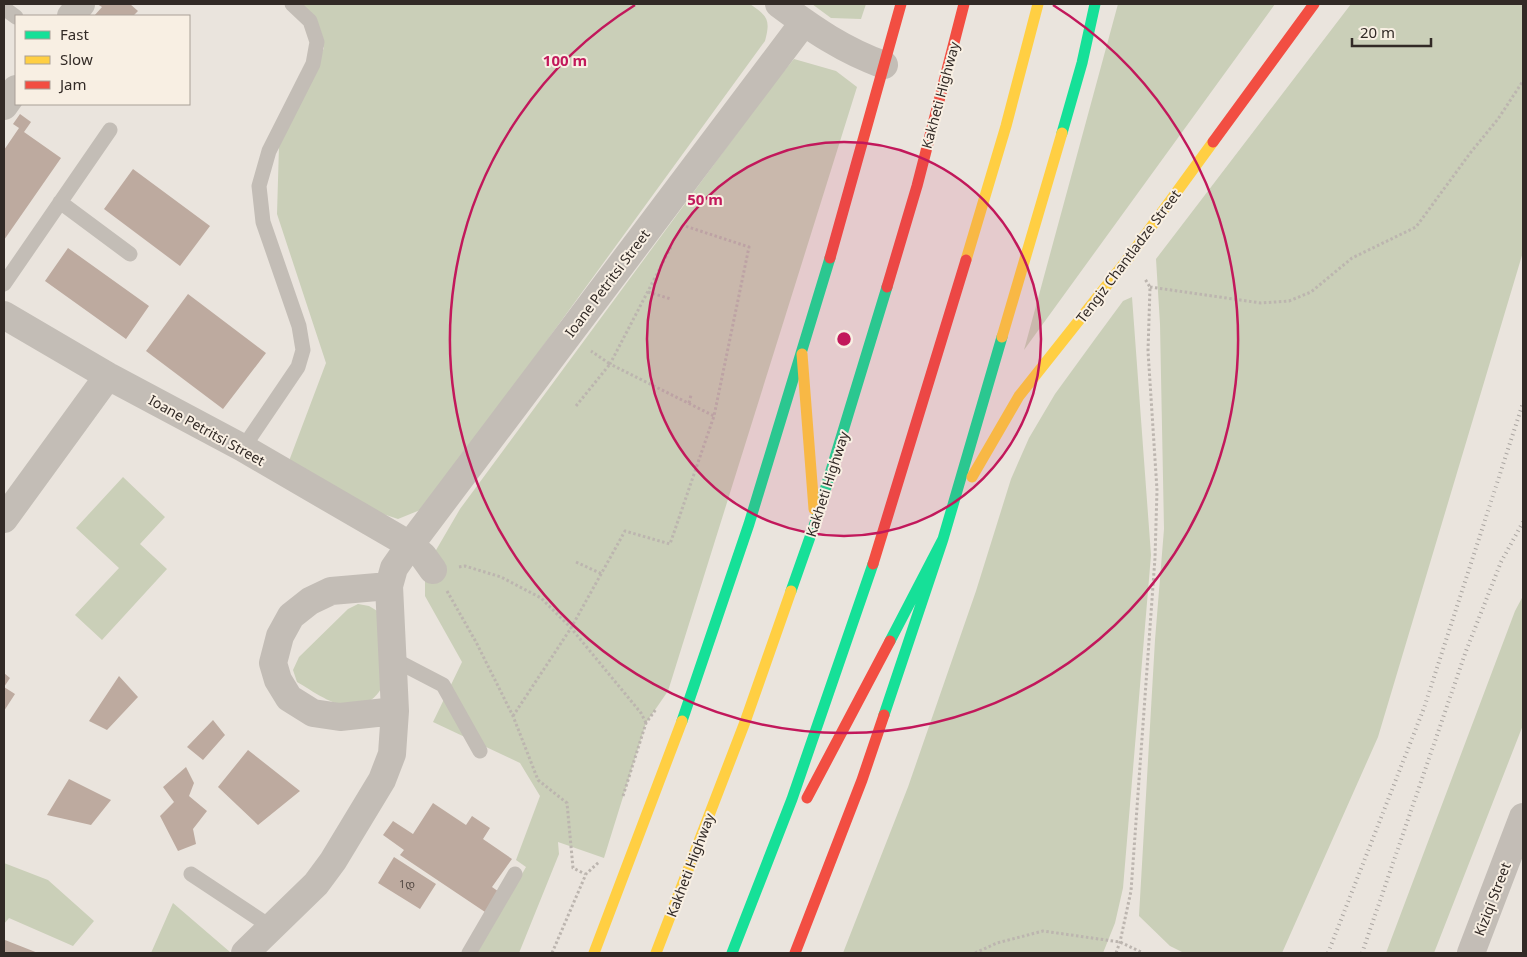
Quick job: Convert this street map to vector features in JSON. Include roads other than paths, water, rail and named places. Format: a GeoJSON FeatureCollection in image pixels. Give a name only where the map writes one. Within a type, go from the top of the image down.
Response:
{"type":"FeatureCollection","features":[{"type":"Feature","properties":{"kind":"main road"},"geometry":{"type":"LineString","coordinates":[[594,953],[638,843],[688,705],[749,525],[802,354],[900,4]]}},
{"type":"Feature","properties":{"kind":"main road","name":"Kakheti Highway"},"geometry":{"type":"LineString","coordinates":[[656,953],[744,722],[815,523],[871,344],[914,195],[964,4]]}},
{"type":"Feature","properties":{"kind":"main road"},"geometry":{"type":"LineString","coordinates":[[732,953],[756,895],[839,668],[911,446],[1023,69],[1038,4]]}},
{"type":"Feature","properties":{"kind":"main road"},"geometry":{"type":"LineString","coordinates":[[795,953],[862,780],[943,539],[1082,63],[1095,4]]}},
{"type":"Feature","properties":{"kind":"main road","name":"Tengiz Chantladze Street"},"geometry":{"type":"LineString","coordinates":[[951,513],[1019,396],[1130,256],[1314,4]]}},
{"type":"Feature","properties":{"kind":"main road"},"geometry":{"type":"LineString","coordinates":[[802,354],[815,523]]}},
{"type":"Feature","properties":{"kind":"main road"},"geometry":{"type":"LineString","coordinates":[[756,895],[943,539]]}},
{"type":"Feature","properties":{"kind":"street"},"geometry":{"type":"LineString","coordinates":[[72,15],[80,4]]}},
{"type":"Feature","properties":{"kind":"street"},"geometry":{"type":"LineString","coordinates":[[779,4],[846,49],[884,65]]}},
{"type":"Feature","properties":{"kind":"street","name":"Ioane Petritsi Street"},"geometry":{"type":"LineString","coordinates":[[410,545],[804,22]]}},
{"type":"Feature","properties":{"kind":"street"},"geometry":{"type":"LineString","coordinates":[[4,106],[15,90]]}},
{"type":"Feature","properties":{"kind":"street","name":"Ioane Petritsi Street"},"geometry":{"type":"LineString","coordinates":[[4,315],[108,376],[243,448],[410,545],[423,556],[433,570]]}},
{"type":"Feature","properties":{"kind":"street"},"geometry":{"type":"LineString","coordinates":[[4,520],[108,376]]}},
{"type":"Feature","properties":{"kind":"street"},"geometry":{"type":"LineString","coordinates":[[245,953],[316,884],[334,861],[382,780],[392,754],[395,711],[390,586],[394,568],[410,545]]}},
{"type":"Feature","properties":{"kind":"street"},"geometry":{"type":"LineString","coordinates":[[390,586],[331,590],[310,601],[291,616],[280,636],[273,663],[278,680],[289,698],[313,713],[340,717],[395,711]]}},
{"type":"Feature","properties":{"kind":"street","name":"Kiziqi Street"},"geometry":{"type":"LineString","coordinates":[[1471,953],[1523,817]]}},
{"type":"Feature","properties":{"kind":"lane"},"geometry":{"type":"LineString","coordinates":[[243,448],[298,368],[303,350],[299,326],[263,222],[259,186],[269,150],[313,64],[317,42],[310,21],[292,4]]}},
{"type":"Feature","properties":{"kind":"lane"},"geometry":{"type":"LineString","coordinates":[[4,8],[15,16]]}},
{"type":"Feature","properties":{"kind":"lane"},"geometry":{"type":"LineString","coordinates":[[4,284],[110,130]]}},
{"type":"Feature","properties":{"kind":"lane"},"geometry":{"type":"LineString","coordinates":[[60,202],[130,254]]}},
{"type":"Feature","properties":{"kind":"lane"},"geometry":{"type":"LineString","coordinates":[[393,659],[443,685],[480,752]]}},
{"type":"Feature","properties":{"kind":"lane"},"geometry":{"type":"LineString","coordinates":[[191,874],[271,927]]}},
{"type":"Feature","properties":{"kind":"lane"},"geometry":{"type":"LineString","coordinates":[[469,953],[515,874]]}},
{"type":"Feature","properties":{"kind":"railway"},"geometry":{"type":"LineString","coordinates":[[1328,953],[1424,708],[1523,403]]}},
{"type":"Feature","properties":{"kind":"railway"},"geometry":{"type":"LineString","coordinates":[[1362,953],[1466,651],[1501,562],[1523,522]]}}]}
